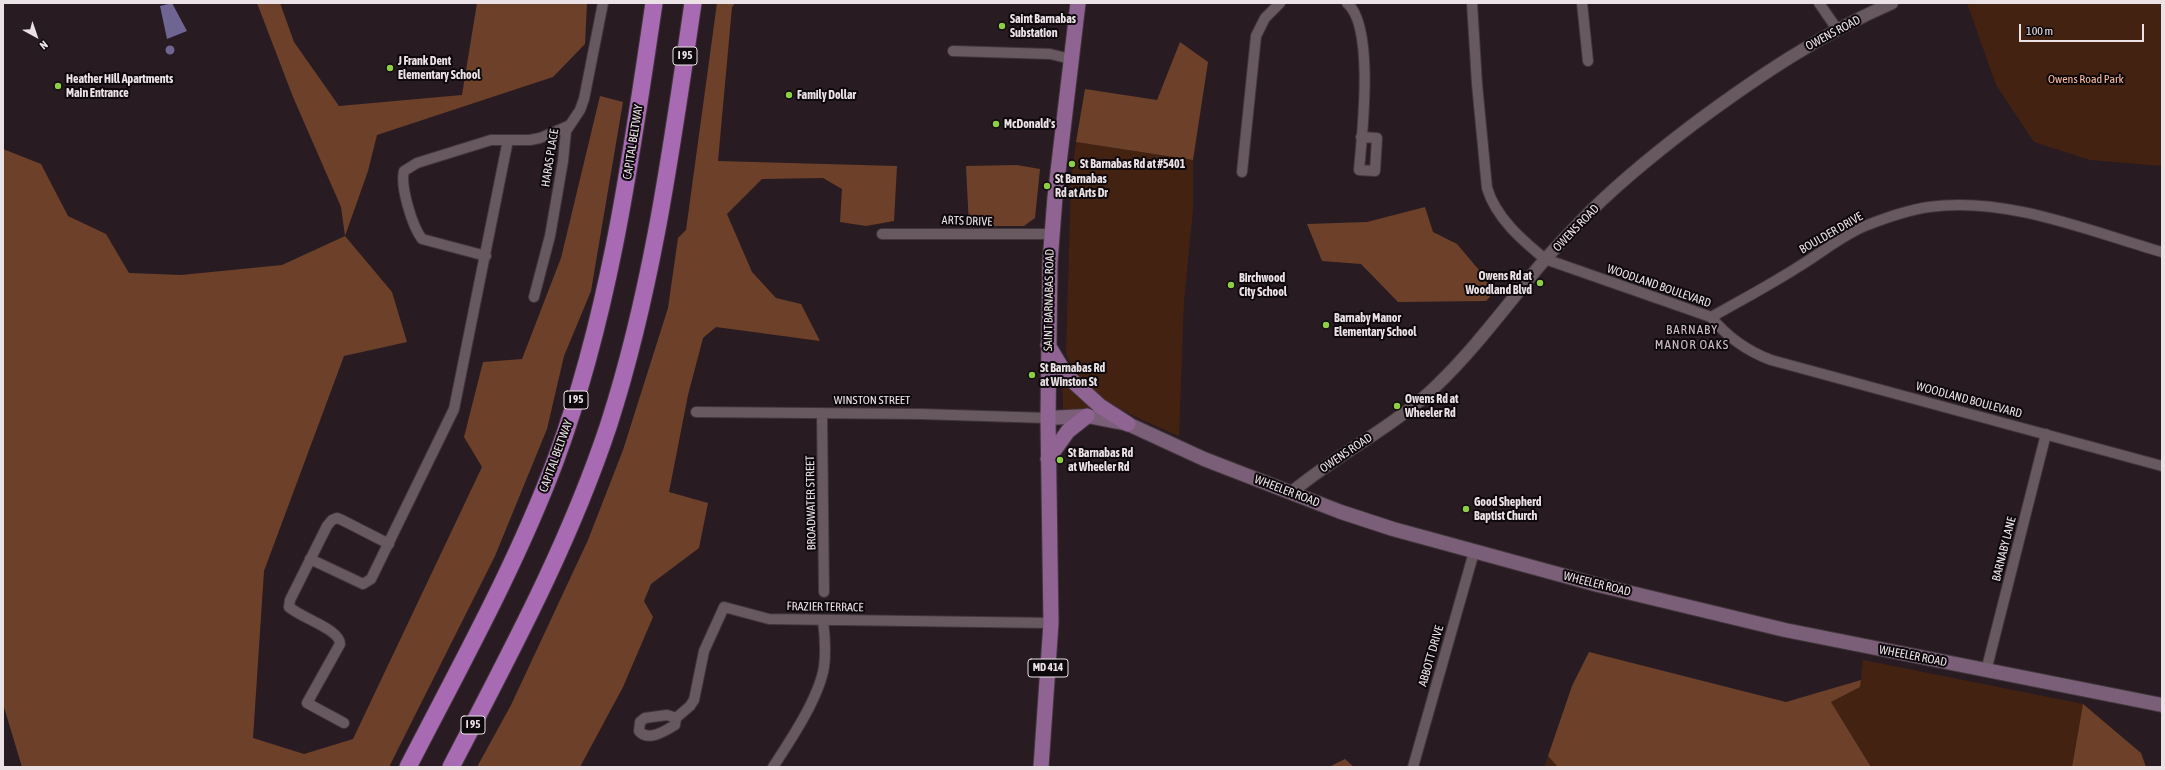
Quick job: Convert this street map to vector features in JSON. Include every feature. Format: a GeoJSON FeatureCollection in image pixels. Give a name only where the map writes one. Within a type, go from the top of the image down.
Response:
{"type":"FeatureCollection","features":[{"type":"Feature","properties":{"kind":"highway","name":"CAPITAL BELTWAY"},"geometry":{"type":"LineString","coordinates":[[408,767],[514,559],[553,465],[573,408],[586,367],[611,267],[628,174],[654,3]]}},
{"type":"Feature","properties":{"kind":"highway","name":"I 95"},"geometry":{"type":"LineString","coordinates":[[451,767],[548,577],[571,524],[608,425],[636,330],[648,280],[677,109],[693,3]]}},
{"type":"Feature","properties":{"kind":"highway"},"geometry":{"type":"LineString","coordinates":[[677,109],[698,3]]}},
{"type":"Feature","properties":{"kind":"main road","name":"SAINT BARNABAS ROAD"},"geometry":{"type":"LineString","coordinates":[[1040,767],[1052,623],[1048,459],[1048,344],[1051,234],[1078,3]]}},
{"type":"Feature","properties":{"kind":"main road"},"geometry":{"type":"LineString","coordinates":[[1048,344],[1066,375],[1100,406],[1128,424]]}},
{"type":"Feature","properties":{"kind":"main road"},"geometry":{"type":"LineString","coordinates":[[1048,459],[1068,430],[1087,416]]}},
{"type":"Feature","properties":{"kind":"main road","name":"WHEELER ROAD"},"geometry":{"type":"LineString","coordinates":[[1048,418],[1087,416],[1128,424],[1204,459],[1341,512],[1393,529],[1598,585],[1785,630],[2162,705]]}},
{"type":"Feature","properties":{"kind":"street","name":"HARAS PLACE"},"geometry":{"type":"LineString","coordinates":[[534,296],[550,236],[568,126],[580,110],[584,99],[602,3]]}},
{"type":"Feature","properties":{"kind":"street"},"geometry":{"type":"LineString","coordinates":[[1347,3],[1357,16],[1362,34],[1364,111],[1361,137],[1359,170],[1375,171],[1377,138],[1361,137]]}},
{"type":"Feature","properties":{"kind":"street","name":"WOODLAND BOULEVARD"},"geometry":{"type":"LineString","coordinates":[[1472,3],[1477,84],[1487,188],[1498,213],[1530,246],[1545,259],[1711,318],[1723,331],[1745,348],[1771,360],[2162,466]]}},
{"type":"Feature","properties":{"kind":"street"},"geometry":{"type":"LineString","coordinates":[[1582,3],[1588,62]]}},
{"type":"Feature","properties":{"kind":"street"},"geometry":{"type":"LineString","coordinates":[[1820,3],[1837,29]]}},
{"type":"Feature","properties":{"kind":"street","name":"OWENS ROAD"},"geometry":{"type":"LineString","coordinates":[[1292,492],[1327,465],[1404,414],[1432,390],[1455,368],[1545,259],[1581,220],[1660,150],[1766,73],[1837,29],[1892,3]]}},
{"type":"Feature","properties":{"kind":"street"},"geometry":{"type":"LineString","coordinates":[[1242,172],[1256,36],[1276,4]]}},
{"type":"Feature","properties":{"kind":"street"},"geometry":{"type":"LineString","coordinates":[[953,51],[1050,54],[1071,59]]}},
{"type":"Feature","properties":{"kind":"street"},"geometry":{"type":"LineString","coordinates":[[486,256],[422,239],[414,223],[402,177],[404,171],[417,163],[491,140],[540,138],[568,126]]}},
{"type":"Feature","properties":{"kind":"street"},"geometry":{"type":"LineString","coordinates":[[310,559],[363,584],[371,580],[454,409],[486,256],[508,140]]}},
{"type":"Feature","properties":{"kind":"street","name":"BOULDER DRIVE"},"geometry":{"type":"LineString","coordinates":[[1711,318],[1786,275],[1864,227],[1928,207],[1991,206],[2062,222],[2162,252]]}},
{"type":"Feature","properties":{"kind":"street","name":"ARTS DRIVE"},"geometry":{"type":"LineString","coordinates":[[882,234],[1051,234]]}},
{"type":"Feature","properties":{"kind":"street","name":"WINSTON STREET"},"geometry":{"type":"LineString","coordinates":[[696,412],[1048,418]]}},
{"type":"Feature","properties":{"kind":"street","name":"BROADWATER STREET"},"geometry":{"type":"LineString","coordinates":[[822,413],[824,592]]}},
{"type":"Feature","properties":{"kind":"street","name":"BARNABY LANE"},"geometry":{"type":"LineString","coordinates":[[1986,671],[2046,434]]}},
{"type":"Feature","properties":{"kind":"street"},"geometry":{"type":"LineString","coordinates":[[344,723],[307,703],[340,644],[340,640],[337,635],[297,614],[289,607],[290,600],[327,526],[332,520],[337,518],[388,544]]}},
{"type":"Feature","properties":{"kind":"street","name":"ABBOTT DRIVE"},"geometry":{"type":"LineString","coordinates":[[1413,767],[1474,552]]}},
{"type":"Feature","properties":{"kind":"street","name":"FRAZIER TERRACE"},"geometry":{"type":"LineString","coordinates":[[676,718],[687,709],[694,700],[704,651],[724,607],[769,619],[823,621],[1052,623]]}},
{"type":"Feature","properties":{"kind":"street"},"geometry":{"type":"LineString","coordinates":[[772,767],[811,702],[822,678],[825,649],[823,621]]}},
{"type":"Feature","properties":{"kind":"green space","name":"Owens Road Park"},"geometry":{"type":"Polygon","coordinates":[[[1967,3],[2162,3],[2162,166],[2090,160],[2034,142],[1996,85],[1967,3]]]}},
{"type":"Feature","properties":{"kind":"green space"},"geometry":{"type":"Polygon","coordinates":[[[1076,142],[1193,160],[1193,210],[1184,301],[1179,436],[1130,414],[1099,395],[1086,384],[1075,370],[1066,354],[1071,182],[1076,142]]]}},
{"type":"Feature","properties":{"kind":"green space"},"geometry":{"type":"Polygon","coordinates":[[[1062,381],[1100,411],[1063,409],[1062,381]]]}},
{"type":"Feature","properties":{"kind":"green space"},"geometry":{"type":"Polygon","coordinates":[[[1863,660],[2083,704],[2072,767],[1871,767],[1831,702],[1860,687],[1863,660]]]}},
{"type":"Feature","properties":{"kind":"green space"},"geometry":{"type":"Polygon","coordinates":[[[1548,756],[1558,767],[1544,767],[1548,756]]]}},
{"type":"Feature","properties":{"kind":"shaded area"},"geometry":{"type":"Polygon","coordinates":[[[172,3],[187,31],[167,39],[160,6],[172,3]]]}},
{"type":"Feature","properties":{"kind":"shaded area"},"geometry":{"type":"Polygon","coordinates":[[[257,3],[280,3],[294,42],[339,106],[462,95],[477,3],[587,3],[585,44],[553,77],[377,135],[368,171],[345,236],[341,207],[293,97],[257,3]]]}},
{"type":"Feature","properties":{"kind":"shaded area"},"geometry":{"type":"Polygon","coordinates":[[[717,3],[735,3],[732,7],[718,161],[897,166],[894,221],[866,226],[840,222],[842,189],[823,178],[762,179],[727,214],[752,272],[776,298],[801,304],[820,341],[716,327],[703,338],[688,395],[669,492],[708,503],[699,548],[651,584],[644,601],[653,617],[623,687],[580,767],[477,767],[511,705],[588,540],[623,450],[668,308],[678,238],[686,230],[717,3]]]}},
{"type":"Feature","properties":{"kind":"shaded area"},"geometry":{"type":"Polygon","coordinates":[[[1180,42],[1208,62],[1193,160],[1076,142],[1085,89],[1157,100],[1180,42]]]}},
{"type":"Feature","properties":{"kind":"shaded area"},"geometry":{"type":"Polygon","coordinates":[[[168,46],[172,46],[174,50],[172,54],[168,54],[166,52],[166,48],[168,46]]]}},
{"type":"Feature","properties":{"kind":"shaded area"},"geometry":{"type":"Polygon","coordinates":[[[600,96],[623,102],[591,291],[564,356],[547,429],[495,556],[389,767],[22,767],[3,704],[3,149],[41,164],[68,216],[106,234],[129,273],[181,275],[282,265],[345,236],[392,292],[407,342],[344,356],[264,571],[253,738],[304,754],[353,739],[482,467],[464,437],[483,362],[522,359],[561,258],[600,96]]]}},
{"type":"Feature","properties":{"kind":"shaded area"},"geometry":{"type":"Polygon","coordinates":[[[1017,165],[1040,169],[1035,218],[1024,226],[969,226],[966,166],[1017,165]]]}},
{"type":"Feature","properties":{"kind":"shaded area"},"geometry":{"type":"Polygon","coordinates":[[[1425,207],[1433,232],[1457,244],[1496,290],[1486,301],[1398,302],[1361,264],[1322,261],[1307,224],[1367,222],[1425,207]]]}},
{"type":"Feature","properties":{"kind":"shaded area"},"geometry":{"type":"Polygon","coordinates":[[[1589,652],[1786,702],[1861,680],[1860,687],[1831,702],[1871,767],[1558,767],[1548,756],[1572,686],[1589,652]]]}},
{"type":"Feature","properties":{"kind":"shaded area"},"geometry":{"type":"Polygon","coordinates":[[[2083,704],[2141,753],[2146,767],[2072,767],[2083,704]]]}},
{"type":"Feature","properties":{"kind":"shaded area"},"geometry":{"type":"Polygon","coordinates":[[[1345,759],[1354,767],[1329,767],[1345,759]]]}},
{"type":"Feature","properties":{"kind":"place","name":"Saint Barnabas Substation"},"geometry":{"type":"Point","coordinates":[1002,26]}},
{"type":"Feature","properties":{"kind":"place","name":"J Frank Dent Elementary School"},"geometry":{"type":"Point","coordinates":[390,68]}},
{"type":"Feature","properties":{"kind":"place","name":"Heather Hill Apartments Main Entrance"},"geometry":{"type":"Point","coordinates":[58,86]}},
{"type":"Feature","properties":{"kind":"place","name":"Family Dollar"},"geometry":{"type":"Point","coordinates":[789,95]}},
{"type":"Feature","properties":{"kind":"place","name":"McDonald's"},"geometry":{"type":"Point","coordinates":[996,124]}},
{"type":"Feature","properties":{"kind":"place","name":"St Barnabas Rd at #5401"},"geometry":{"type":"Point","coordinates":[1072,164]}},
{"type":"Feature","properties":{"kind":"place","name":"St Barnabas Rd at Arts Dr"},"geometry":{"type":"Point","coordinates":[1047,186]}},
{"type":"Feature","properties":{"kind":"place","name":"Owens Rd at Woodland Blvd"},"geometry":{"type":"Point","coordinates":[1540,283]}},
{"type":"Feature","properties":{"kind":"place","name":"Birchwood City School"},"geometry":{"type":"Point","coordinates":[1231,285]}},
{"type":"Feature","properties":{"kind":"place","name":"Barnaby Manor Elementary School"},"geometry":{"type":"Point","coordinates":[1326,325]}},
{"type":"Feature","properties":{"kind":"place","name":"St Barnabas Rd at Winston St"},"geometry":{"type":"Point","coordinates":[1032,375]}},
{"type":"Feature","properties":{"kind":"place","name":"Owens Rd at Wheeler Rd"},"geometry":{"type":"Point","coordinates":[1397,406]}},
{"type":"Feature","properties":{"kind":"place","name":"St Barnabas Rd at Wheeler Rd"},"geometry":{"type":"Point","coordinates":[1060,460]}},
{"type":"Feature","properties":{"kind":"place","name":"Good Shepherd Baptist Church"},"geometry":{"type":"Point","coordinates":[1466,509]}},
{"type":"Feature","properties":{"kind":"district","name":"BARNABY MANOR OAKS"},"geometry":{"type":"Point","coordinates":[1692,338]}}]}
